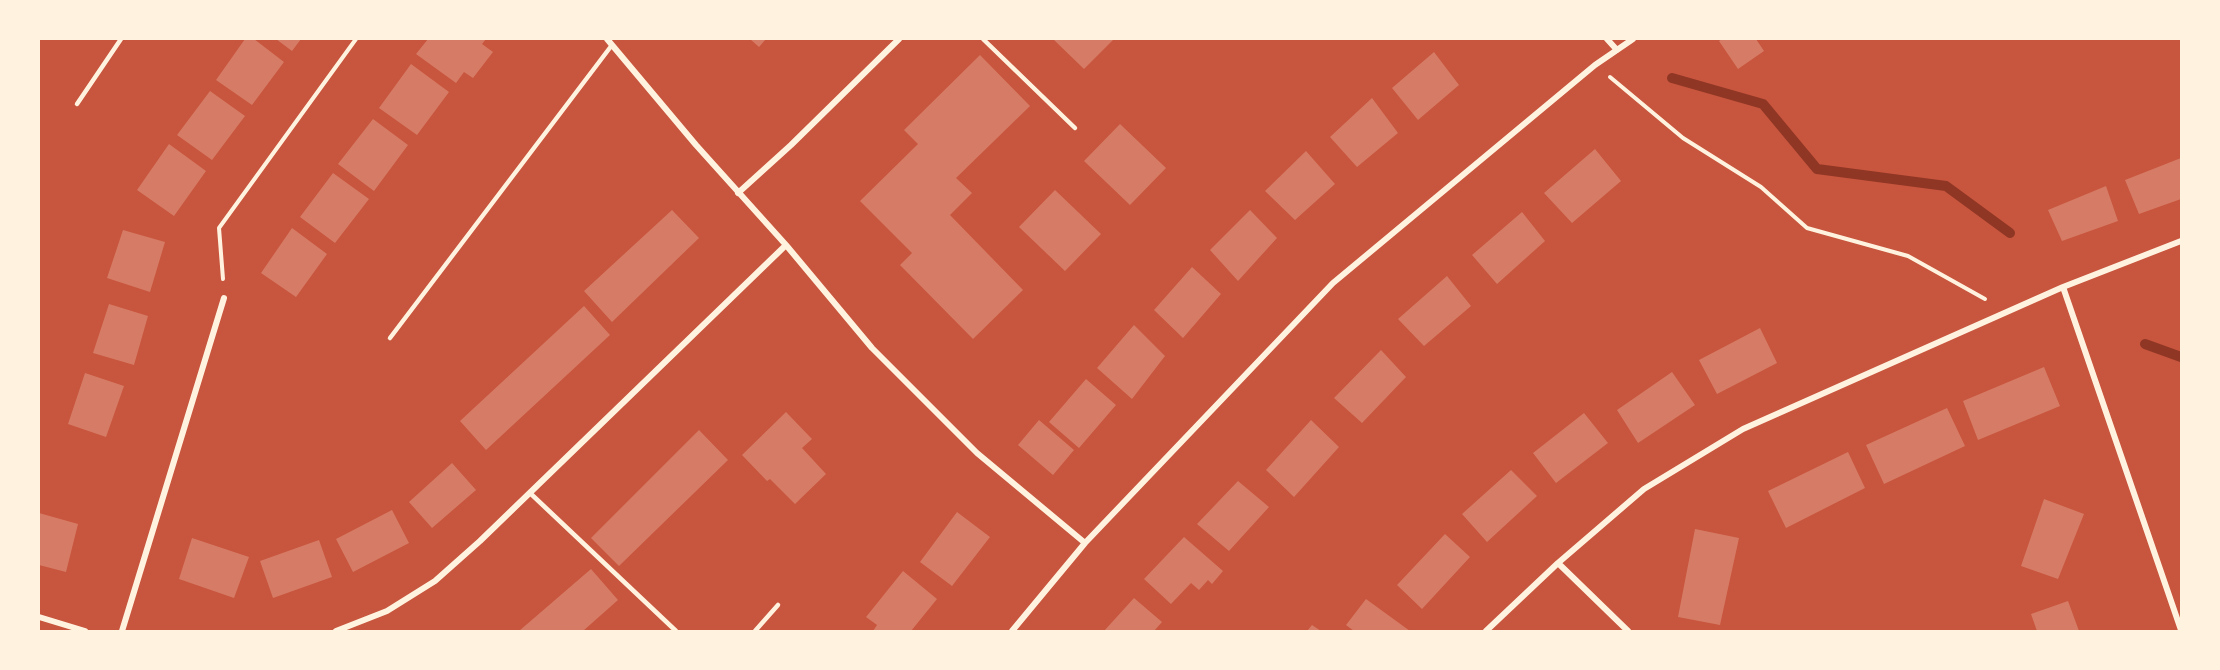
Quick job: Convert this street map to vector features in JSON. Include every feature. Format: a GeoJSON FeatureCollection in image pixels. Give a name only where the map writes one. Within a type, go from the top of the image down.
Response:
{"type":"FeatureCollection","features":[{"type":"Feature","properties":{"kind":"street"},"geometry":{"type":"LineString","coordinates":[[607,39],[872,348],[977,453],[1085,543]]}},
{"type":"Feature","properties":{"kind":"street"},"geometry":{"type":"LineString","coordinates":[[738,194],[898,39]]}},
{"type":"Feature","properties":{"kind":"street"},"geometry":{"type":"LineString","coordinates":[[1607,39],[1617,50]]}},
{"type":"Feature","properties":{"kind":"street"},"geometry":{"type":"LineString","coordinates":[[1012,631],[1085,543],[1333,283],[1595,64],[1634,39]]}},
{"type":"Feature","properties":{"kind":"street"},"geometry":{"type":"LineString","coordinates":[[1486,631],[1558,563],[1644,489],[1743,429],[2007,311],[2181,241]]}},
{"type":"Feature","properties":{"kind":"street"},"geometry":{"type":"LineString","coordinates":[[336,631],[387,611],[435,580],[480,541],[786,245]]}},
{"type":"Feature","properties":{"kind":"street"},"geometry":{"type":"LineString","coordinates":[[2063,287],[2181,630]]}},
{"type":"Feature","properties":{"kind":"street"},"geometry":{"type":"LineString","coordinates":[[122,631],[224,298]]}},
{"type":"Feature","properties":{"kind":"street"},"geometry":{"type":"LineString","coordinates":[[1558,563],[1628,631]]}},
{"type":"Feature","properties":{"kind":"street"},"geometry":{"type":"LineString","coordinates":[[39,617],[85,631]]}},
{"type":"Feature","properties":{"kind":"lane"},"geometry":{"type":"LineString","coordinates":[[76,104],[121,39]]}},
{"type":"Feature","properties":{"kind":"lane"},"geometry":{"type":"LineString","coordinates":[[983,39],[1075,128]]}},
{"type":"Feature","properties":{"kind":"lane"},"geometry":{"type":"LineString","coordinates":[[390,338],[612,45]]}},
{"type":"Feature","properties":{"kind":"lane"},"geometry":{"type":"LineString","coordinates":[[530,493],[676,631]]}},
{"type":"Feature","properties":{"kind":"lane"},"geometry":{"type":"LineString","coordinates":[[755,631],[778,604]]}},
{"type":"Feature","properties":{"kind":"path"},"geometry":{"type":"LineString","coordinates":[[224,298],[219,228],[356,39]]}},
{"type":"Feature","properties":{"kind":"path"},"geometry":{"type":"LineString","coordinates":[[1595,64],[1683,138],[1761,187],[1808,228],[1908,256],[2007,311]]}},
{"type":"Feature","properties":{"kind":"building"},"geometry":{"type":"Polygon","coordinates":[[[245,39],[254,39],[284,62],[252,105],[216,80],[245,39]]]}},
{"type":"Feature","properties":{"kind":"building"},"geometry":{"type":"Polygon","coordinates":[[[276,39],[301,39],[292,51],[276,39]]]}},
{"type":"Feature","properties":{"kind":"building"},"geometry":{"type":"Polygon","coordinates":[[[428,39],[486,39],[482,44],[493,52],[473,78],[464,72],[456,83],[416,54],[428,39]]]}},
{"type":"Feature","properties":{"kind":"building"},"geometry":{"type":"Polygon","coordinates":[[[750,39],[766,39],[759,47],[750,39]]]}},
{"type":"Feature","properties":{"kind":"building"},"geometry":{"type":"Polygon","coordinates":[[[1053,39],[1114,39],[1084,69],[1053,39]]]}},
{"type":"Feature","properties":{"kind":"building"},"geometry":{"type":"Polygon","coordinates":[[[1722,39],[1756,39],[1764,51],[1738,69],[1719,41],[1722,39]]]}},
{"type":"Feature","properties":{"kind":"building"},"geometry":{"type":"Polygon","coordinates":[[[1434,52],[1459,85],[1418,120],[1392,88],[1434,52]]]}},
{"type":"Feature","properties":{"kind":"building"},"geometry":{"type":"Polygon","coordinates":[[[980,55],[1030,106],[956,178],[972,193],[950,215],[1023,290],[973,339],[900,265],[912,253],[860,201],[918,144],[904,130],[980,55]]]}},
{"type":"Feature","properties":{"kind":"building"},"geometry":{"type":"Polygon","coordinates":[[[411,64],[449,92],[417,135],[379,108],[411,64]]]}},
{"type":"Feature","properties":{"kind":"building"},"geometry":{"type":"Polygon","coordinates":[[[210,91],[245,116],[212,160],[177,135],[210,91]]]}},
{"type":"Feature","properties":{"kind":"building"},"geometry":{"type":"Polygon","coordinates":[[[1372,98],[1398,133],[1357,167],[1330,137],[1372,98]]]}},
{"type":"Feature","properties":{"kind":"building"},"geometry":{"type":"Polygon","coordinates":[[[373,119],[408,145],[374,191],[338,164],[373,119]]]}},
{"type":"Feature","properties":{"kind":"building"},"geometry":{"type":"Polygon","coordinates":[[[1120,124],[1166,168],[1130,205],[1084,161],[1120,124]]]}},
{"type":"Feature","properties":{"kind":"building"},"geometry":{"type":"Polygon","coordinates":[[[169,144],[206,171],[174,216],[137,190],[169,144]]]}},
{"type":"Feature","properties":{"kind":"building"},"geometry":{"type":"Polygon","coordinates":[[[1595,149],[1621,181],[1572,223],[1544,193],[1595,149]]]}},
{"type":"Feature","properties":{"kind":"building"},"geometry":{"type":"Polygon","coordinates":[[[1306,151],[1335,184],[1295,220],[1265,191],[1306,151]]]}},
{"type":"Feature","properties":{"kind":"building"},"geometry":{"type":"Polygon","coordinates":[[[2181,158],[2181,199],[2139,214],[2125,180],[2181,158]]]}},
{"type":"Feature","properties":{"kind":"building"},"geometry":{"type":"Polygon","coordinates":[[[333,173],[369,199],[335,243],[300,217],[333,173]]]}},
{"type":"Feature","properties":{"kind":"building"},"geometry":{"type":"Polygon","coordinates":[[[2106,186],[2118,221],[2062,241],[2048,210],[2106,186]]]}},
{"type":"Feature","properties":{"kind":"building"},"geometry":{"type":"Polygon","coordinates":[[[1055,190],[1101,234],[1065,271],[1019,227],[1055,190]]]}},
{"type":"Feature","properties":{"kind":"building"},"geometry":{"type":"Polygon","coordinates":[[[672,210],[699,238],[612,322],[584,291],[672,210]]]}},
{"type":"Feature","properties":{"kind":"building"},"geometry":{"type":"Polygon","coordinates":[[[1250,210],[1277,238],[1238,281],[1210,250],[1250,210]]]}},
{"type":"Feature","properties":{"kind":"building"},"geometry":{"type":"Polygon","coordinates":[[[1522,212],[1545,241],[1497,284],[1472,255],[1522,212]]]}},
{"type":"Feature","properties":{"kind":"building"},"geometry":{"type":"Polygon","coordinates":[[[292,228],[327,254],[296,297],[261,273],[292,228]]]}},
{"type":"Feature","properties":{"kind":"building"},"geometry":{"type":"Polygon","coordinates":[[[123,230],[165,242],[150,292],[107,278],[123,230]]]}},
{"type":"Feature","properties":{"kind":"building"},"geometry":{"type":"Polygon","coordinates":[[[1192,267],[1221,294],[1183,338],[1154,310],[1192,267]]]}},
{"type":"Feature","properties":{"kind":"building"},"geometry":{"type":"Polygon","coordinates":[[[1447,276],[1471,306],[1424,346],[1398,319],[1447,276]]]}},
{"type":"Feature","properties":{"kind":"building"},"geometry":{"type":"Polygon","coordinates":[[[109,304],[148,316],[134,365],[93,353],[109,304]]]}},
{"type":"Feature","properties":{"kind":"building"},"geometry":{"type":"Polygon","coordinates":[[[584,306],[610,335],[486,450],[460,421],[584,306]]]}},
{"type":"Feature","properties":{"kind":"building"},"geometry":{"type":"Polygon","coordinates":[[[1134,325],[1165,356],[1132,399],[1097,368],[1134,325]]]}},
{"type":"Feature","properties":{"kind":"building"},"geometry":{"type":"Polygon","coordinates":[[[1760,328],[1777,363],[1717,394],[1699,360],[1760,328]]]}},
{"type":"Feature","properties":{"kind":"building"},"geometry":{"type":"Polygon","coordinates":[[[1381,350],[1406,377],[1362,423],[1334,398],[1381,350]]]}},
{"type":"Feature","properties":{"kind":"building"},"geometry":{"type":"Polygon","coordinates":[[[2044,367],[2060,406],[1978,440],[1963,401],[2044,367]]]}},
{"type":"Feature","properties":{"kind":"building"},"geometry":{"type":"Polygon","coordinates":[[[1672,372],[1695,405],[1638,443],[1617,410],[1672,372]]]}},
{"type":"Feature","properties":{"kind":"building"},"geometry":{"type":"Polygon","coordinates":[[[85,373],[124,386],[106,437],[68,424],[85,373]]]}},
{"type":"Feature","properties":{"kind":"building"},"geometry":{"type":"Polygon","coordinates":[[[1086,379],[1116,405],[1079,448],[1049,422],[1086,379]]]}},
{"type":"Feature","properties":{"kind":"building"},"geometry":{"type":"Polygon","coordinates":[[[1947,408],[1965,446],[1884,484],[1866,445],[1947,408]]]}},
{"type":"Feature","properties":{"kind":"building"},"geometry":{"type":"Polygon","coordinates":[[[786,412],[812,439],[802,448],[826,474],[795,504],[770,479],[767,481],[742,455],[786,412]]]}},
{"type":"Feature","properties":{"kind":"building"},"geometry":{"type":"Polygon","coordinates":[[[1584,413],[1608,443],[1556,483],[1533,453],[1584,413]]]}},
{"type":"Feature","properties":{"kind":"building"},"geometry":{"type":"Polygon","coordinates":[[[1039,420],[1074,450],[1053,475],[1018,445],[1039,420]]]}},
{"type":"Feature","properties":{"kind":"building"},"geometry":{"type":"Polygon","coordinates":[[[1311,420],[1339,447],[1294,497],[1266,470],[1311,420]]]}},
{"type":"Feature","properties":{"kind":"building"},"geometry":{"type":"Polygon","coordinates":[[[699,430],[728,460],[619,566],[591,538],[699,430]]]}},
{"type":"Feature","properties":{"kind":"building"},"geometry":{"type":"Polygon","coordinates":[[[1848,452],[1865,488],[1786,528],[1768,491],[1848,452]]]}},
{"type":"Feature","properties":{"kind":"building"},"geometry":{"type":"Polygon","coordinates":[[[452,463],[476,490],[432,528],[409,502],[452,463]]]}},
{"type":"Feature","properties":{"kind":"building"},"geometry":{"type":"Polygon","coordinates":[[[1511,470],[1537,496],[1487,542],[1462,514],[1511,470]]]}},
{"type":"Feature","properties":{"kind":"building"},"geometry":{"type":"Polygon","coordinates":[[[1238,481],[1269,507],[1229,551],[1197,524],[1238,481]]]}},
{"type":"Feature","properties":{"kind":"building"},"geometry":{"type":"Polygon","coordinates":[[[2044,499],[2084,514],[2058,579],[2021,566],[2044,499]]]}},
{"type":"Feature","properties":{"kind":"building"},"geometry":{"type":"Polygon","coordinates":[[[392,510],[409,543],[353,572],[336,539],[392,510]]]}},
{"type":"Feature","properties":{"kind":"building"},"geometry":{"type":"Polygon","coordinates":[[[957,512],[990,537],[952,586],[920,562],[957,512]]]}},
{"type":"Feature","properties":{"kind":"building"},"geometry":{"type":"Polygon","coordinates":[[[39,513],[78,524],[66,572],[39,565],[39,513]]]}},
{"type":"Feature","properties":{"kind":"building"},"geometry":{"type":"Polygon","coordinates":[[[1695,529],[1739,538],[1720,625],[1678,617],[1695,529]]]}},
{"type":"Feature","properties":{"kind":"building"},"geometry":{"type":"Polygon","coordinates":[[[1445,534],[1470,557],[1422,609],[1397,585],[1445,534]]]}},
{"type":"Feature","properties":{"kind":"building"},"geometry":{"type":"Polygon","coordinates":[[[1184,537],[1223,571],[1212,584],[1208,580],[1199,590],[1191,583],[1171,604],[1144,579],[1184,537]]]}},
{"type":"Feature","properties":{"kind":"building"},"geometry":{"type":"Polygon","coordinates":[[[192,538],[249,557],[234,598],[179,579],[192,538]]]}},
{"type":"Feature","properties":{"kind":"building"},"geometry":{"type":"Polygon","coordinates":[[[319,540],[332,577],[273,598],[260,561],[319,540]]]}},
{"type":"Feature","properties":{"kind":"building"},"geometry":{"type":"Polygon","coordinates":[[[591,569],[618,600],[583,631],[519,631],[591,569]]]}},
{"type":"Feature","properties":{"kind":"building"},"geometry":{"type":"Polygon","coordinates":[[[903,571],[937,599],[911,631],[873,631],[877,625],[866,617],[903,571]]]}},
{"type":"Feature","properties":{"kind":"building"},"geometry":{"type":"Polygon","coordinates":[[[1134,598],[1162,622],[1154,631],[1104,631],[1134,598]]]}},
{"type":"Feature","properties":{"kind":"building"},"geometry":{"type":"Polygon","coordinates":[[[1366,599],[1410,631],[1354,631],[1346,625],[1366,599]]]}},
{"type":"Feature","properties":{"kind":"building"},"geometry":{"type":"Polygon","coordinates":[[[2068,601],[2079,631],[2037,631],[2031,614],[2068,601]]]}},
{"type":"Feature","properties":{"kind":"building"},"geometry":{"type":"Polygon","coordinates":[[[1312,625],[1321,631],[1307,631],[1312,625]]]}},
{"type":"Feature","properties":{"kind":"waterway"},"geometry":{"type":"LineString","coordinates":[[1672,78],[1763,104],[1817,169],[1946,186],[2010,233]]}},
{"type":"Feature","properties":{"kind":"waterway"},"geometry":{"type":"LineString","coordinates":[[2145,344],[2181,357]]}}]}
